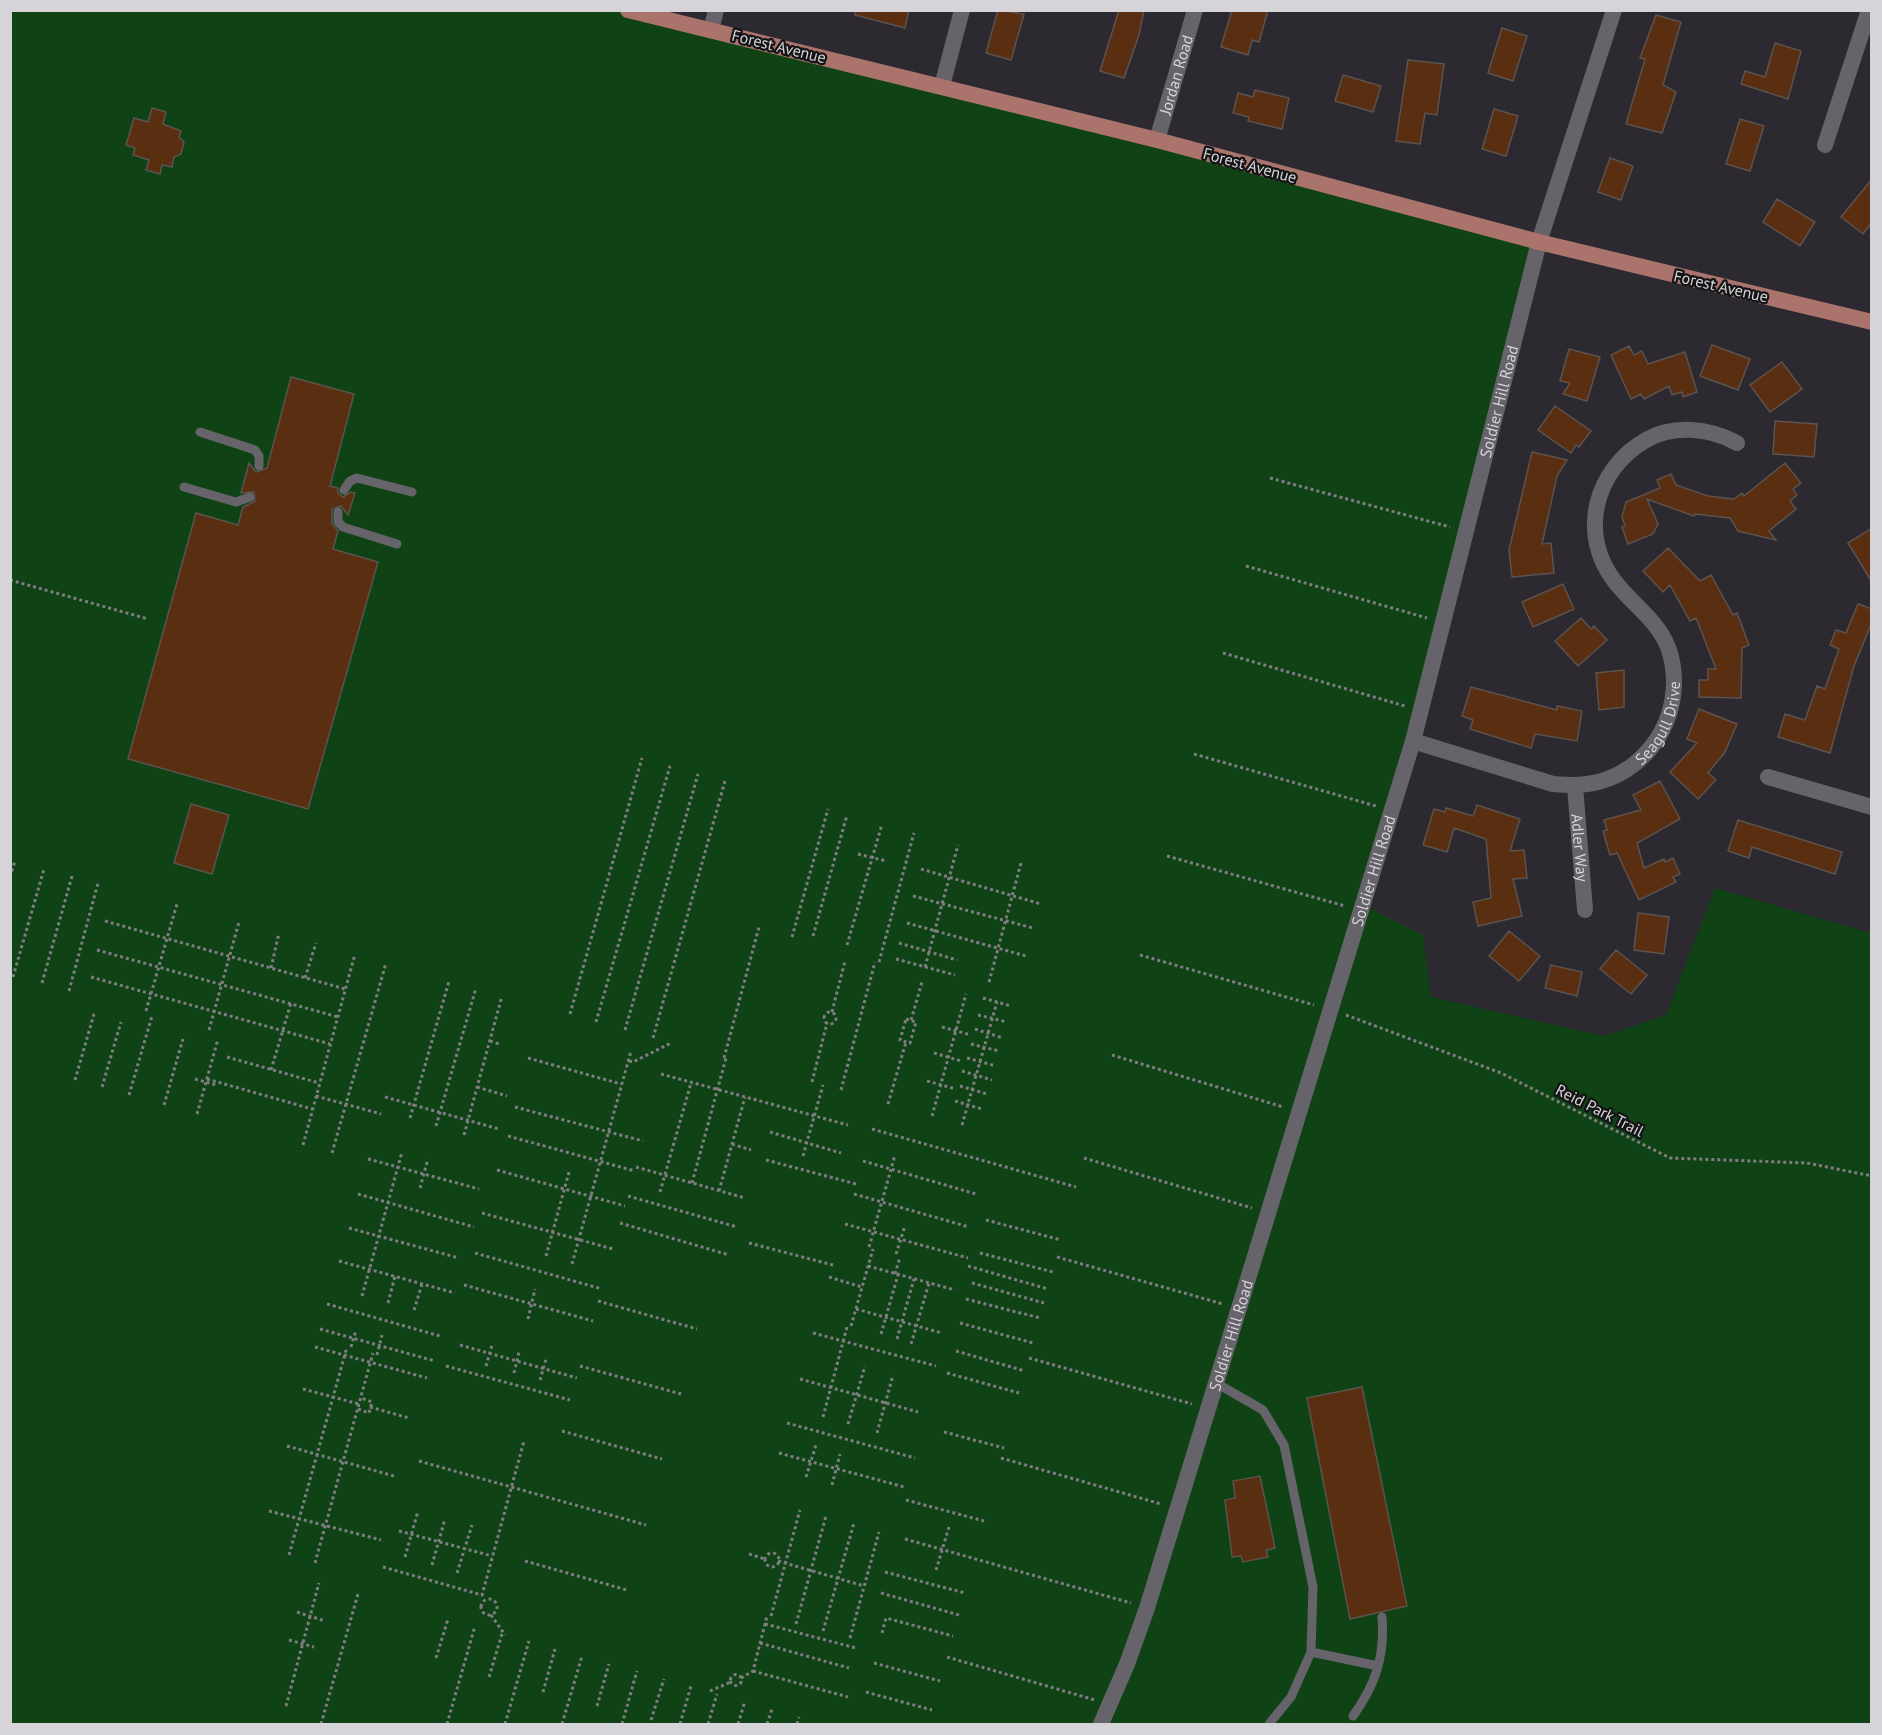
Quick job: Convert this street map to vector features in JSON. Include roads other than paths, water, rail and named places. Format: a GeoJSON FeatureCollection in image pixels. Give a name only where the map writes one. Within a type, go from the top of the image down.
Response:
{"type":"FeatureCollection","features":[{"type":"Feature","properties":{"kind":"main road","name":"Forest Avenue"},"geometry":{"type":"LineString","coordinates":[[628,10],[1157,140],[1539,242],[1872,321]]}},
{"type":"Feature","properties":{"kind":"street"},"geometry":{"type":"LineString","coordinates":[[711,30],[716,10]]}},
{"type":"Feature","properties":{"kind":"street"},"geometry":{"type":"LineString","coordinates":[[942,86],[962,10]]}},
{"type":"Feature","properties":{"kind":"street","name":"Jordan Road"},"geometry":{"type":"LineString","coordinates":[[1157,140],[1195,10]]}},
{"type":"Feature","properties":{"kind":"street","name":"Soldier Hill Road"},"geometry":{"type":"LineString","coordinates":[[1101,1725],[1147,1608],[1413,741],[1539,242],[1614,10]]}},
{"type":"Feature","properties":{"kind":"street"},"geometry":{"type":"LineString","coordinates":[[1825,145],[1869,10]]}},
{"type":"Feature","properties":{"kind":"street","name":"Seagull Drive"},"geometry":{"type":"LineString","coordinates":[[1413,741],[1553,784],[1575,786],[1597,783],[1617,775],[1642,758],[1661,735],[1670,715],[1674,694],[1674,671],[1668,649],[1659,630],[1616,584],[1598,549],[1595,513],[1599,494],[1607,476],[1632,448],[1650,437],[1669,431],[1688,429],[1709,432],[1737,443]]}},
{"type":"Feature","properties":{"kind":"street"},"geometry":{"type":"LineString","coordinates":[[1768,777],[1872,807]]}},
{"type":"Feature","properties":{"kind":"street","name":"Adler Way"},"geometry":{"type":"LineString","coordinates":[[1575,786],[1585,910]]}},
{"type":"Feature","properties":{"kind":"lane"},"geometry":{"type":"LineString","coordinates":[[200,432],[255,450],[259,456],[260,466]]}},
{"type":"Feature","properties":{"kind":"lane"},"geometry":{"type":"LineString","coordinates":[[344,490],[350,480],[357,478],[412,492]]}},
{"type":"Feature","properties":{"kind":"lane"},"geometry":{"type":"LineString","coordinates":[[184,487],[236,502],[250,497]]}},
{"type":"Feature","properties":{"kind":"lane"},"geometry":{"type":"LineString","coordinates":[[338,512],[338,522],[343,527],[398,544]]}},
{"type":"Feature","properties":{"kind":"lane"},"geometry":{"type":"LineString","coordinates":[[1216,1383],[1263,1410],[1284,1445],[1313,1587],[1311,1652],[1291,1697],[1269,1725]]}},
{"type":"Feature","properties":{"kind":"lane"},"geometry":{"type":"LineString","coordinates":[[1353,1716],[1370,1693],[1378,1666],[1384,1642],[1382,1617]]}},
{"type":"Feature","properties":{"kind":"lane"},"geometry":{"type":"LineString","coordinates":[[1311,1652],[1378,1666]]}}]}
